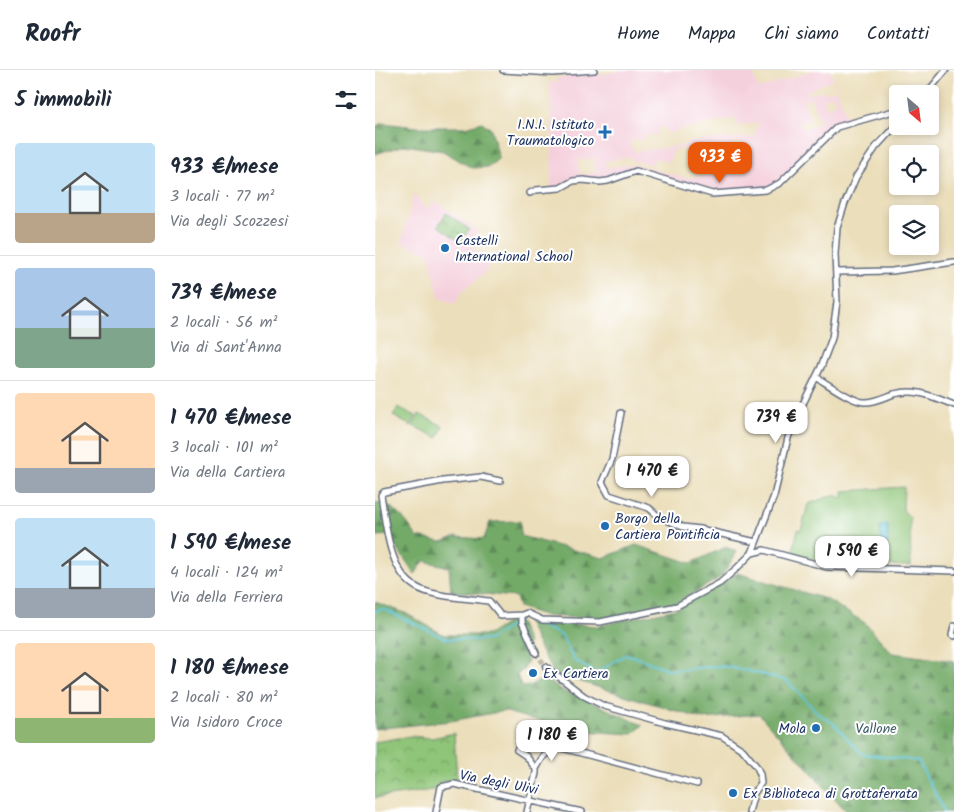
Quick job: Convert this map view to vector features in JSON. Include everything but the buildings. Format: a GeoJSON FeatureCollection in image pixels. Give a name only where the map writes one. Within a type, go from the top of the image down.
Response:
{"type":"FeatureCollection","features":[{"type":"Feature","properties":{"kind":"street"},"geometry":{"type":"LineString","coordinates":[[503,70],[553,73],[594,70]]}},
{"type":"Feature","properties":{"kind":"street"},"geometry":{"type":"LineString","coordinates":[[934,85],[946,70]]}},
{"type":"Feature","properties":{"kind":"street"},"geometry":{"type":"LineString","coordinates":[[530,193],[536,190],[554,189],[573,181],[608,181],[635,171],[713,194],[767,190],[780,183],[837,127],[889,112]]}},
{"type":"Feature","properties":{"kind":"street"},"geometry":{"type":"LineString","coordinates":[[500,481],[481,477],[443,481],[384,492],[381,495],[390,547],[408,581],[417,588],[431,592],[489,601],[501,616],[523,615],[527,613],[542,620],[600,622],[677,606],[720,583],[736,569],[752,553],[774,496],[791,430],[829,346],[837,302],[835,254],[837,228],[856,177],[889,133]]}},
{"type":"Feature","properties":{"kind":"street"},"geometry":{"type":"LineString","coordinates":[[837,272],[892,271],[954,262]]}},
{"type":"Feature","properties":{"kind":"street"},"geometry":{"type":"LineString","coordinates":[[816,377],[862,402],[914,391],[925,393],[954,405]]}},
{"type":"Feature","properties":{"kind":"street"},"geometry":{"type":"LineString","coordinates":[[621,413],[612,459],[602,482],[609,495],[649,508],[658,516],[683,527],[756,542]]}},
{"type":"Feature","properties":{"kind":"street"},"geometry":{"type":"LineString","coordinates":[[752,553],[764,550],[827,567],[954,571]]}},
{"type":"Feature","properties":{"kind":"street"},"geometry":{"type":"LineString","coordinates":[[523,615],[522,622],[536,653]]}},
{"type":"Feature","properties":{"kind":"street"},"geometry":{"type":"LineString","coordinates":[[954,626],[952,635],[954,636]]}},
{"type":"Feature","properties":{"kind":"street"},"geometry":{"type":"LineString","coordinates":[[546,667],[584,696],[604,706],[722,736],[743,750],[757,767],[761,783],[754,793],[749,812]]}},
{"type":"Feature","properties":{"kind":"street"},"geometry":{"type":"LineString","coordinates":[[527,812],[531,800],[536,767],[542,756],[552,750],[562,748],[697,784]]}},
{"type":"Feature","properties":{"kind":"street"},"geometry":{"type":"LineString","coordinates":[[517,750],[533,762],[536,767]]}},
{"type":"Feature","properties":{"kind":"street","name":"Via degli Ulivi"},"geometry":{"type":"LineString","coordinates":[[436,812],[441,787],[454,784],[582,812]]}},
{"type":"Feature","properties":{"kind":"shaded area","name":"I.N.I. Istituto Traumatologico"},"geometry":{"type":"Polygon","coordinates":[[[621,70],[751,70],[759,89],[815,70],[830,70],[848,120],[830,124],[830,131],[771,187],[720,192],[708,186],[705,188],[636,168],[607,178],[573,179],[551,188],[552,127],[549,82],[557,83],[557,78],[610,73],[621,70]],[[833,80],[807,91],[807,94],[825,91],[826,93],[836,90],[833,80]],[[833,95],[823,99],[826,107],[836,104],[833,95]],[[811,98],[804,101],[810,119],[800,123],[803,129],[820,123],[811,98]],[[736,118],[674,131],[669,134],[664,127],[658,128],[658,134],[630,141],[631,148],[637,151],[686,145],[686,142],[710,139],[755,137],[755,128],[759,128],[758,123],[737,126],[736,118]],[[741,142],[732,143],[732,149],[713,151],[712,144],[698,147],[698,151],[688,152],[688,148],[674,150],[669,162],[655,158],[652,165],[632,160],[632,157],[606,161],[606,168],[632,164],[686,178],[743,173],[741,142]],[[594,158],[578,161],[580,175],[596,173],[594,158]]]}},
{"type":"Feature","properties":{"kind":"shaded area","name":"Castelli International School"},"geometry":{"type":"Polygon","coordinates":[[[414,194],[427,209],[435,201],[478,231],[469,244],[491,263],[485,272],[461,293],[455,304],[439,297],[429,253],[401,243],[414,194]]]}},
{"type":"Feature","properties":{"kind":"green space"},"geometry":{"type":"Polygon","coordinates":[[[482,122],[491,129],[499,158],[489,167],[472,168],[443,151],[405,145],[375,154],[375,127],[382,123],[417,127],[466,127],[482,122]]]}},
{"type":"Feature","properties":{"kind":"green space"},"geometry":{"type":"Polygon","coordinates":[[[446,213],[469,229],[461,242],[438,226],[446,213]]]}},
{"type":"Feature","properties":{"kind":"green space"},"geometry":{"type":"Polygon","coordinates":[[[398,407],[416,416],[411,426],[393,416],[398,407]]]}},
{"type":"Feature","properties":{"kind":"green space"},"geometry":{"type":"Polygon","coordinates":[[[419,414],[443,426],[438,438],[413,426],[419,414]]]}},
{"type":"Feature","properties":{"kind":"green space"},"geometry":{"type":"Polygon","coordinates":[[[904,487],[903,510],[910,517],[911,566],[829,564],[824,558],[820,561],[797,555],[798,553],[793,550],[798,529],[801,530],[808,504],[833,495],[843,498],[843,491],[904,487]]]}},
{"type":"Feature","properties":{"kind":"green space"},"geometry":{"type":"Polygon","coordinates":[[[375,503],[389,506],[400,514],[417,537],[442,542],[455,537],[484,539],[490,522],[520,521],[521,536],[603,558],[636,545],[691,563],[726,547],[737,552],[722,576],[676,604],[633,614],[599,619],[546,616],[519,607],[516,597],[451,591],[449,567],[424,561],[415,574],[392,541],[391,535],[375,536],[375,503]]]}},
{"type":"Feature","properties":{"kind":"green space","name":"Vallone"},"geometry":{"type":"Polygon","coordinates":[[[737,573],[826,599],[865,623],[892,653],[954,661],[954,812],[847,812],[759,714],[703,719],[555,674],[542,653],[526,620],[598,626],[676,609],[737,573]]]}},
{"type":"Feature","properties":{"kind":"green space"},"geometry":{"type":"Polygon","coordinates":[[[375,602],[405,613],[444,635],[488,635],[505,624],[518,620],[528,643],[522,648],[528,662],[517,675],[521,686],[526,687],[544,679],[570,695],[575,695],[643,725],[633,734],[596,732],[530,719],[504,711],[451,721],[375,729],[375,602]]]}},
{"type":"Feature","properties":{"kind":"green space"},"geometry":{"type":"Polygon","coordinates":[[[454,733],[457,779],[439,782],[439,789],[375,798],[375,742],[410,736],[432,738],[454,733]]]}},
{"type":"Feature","properties":{"kind":"water"},"geometry":{"type":"Polygon","coordinates":[[[888,525],[888,544],[885,545],[887,548],[883,550],[884,545],[881,545],[880,526],[888,525]]]}},
{"type":"Feature","properties":{"kind":"waterway"},"geometry":{"type":"LineString","coordinates":[[375,611],[383,609],[447,639],[489,640],[518,621]]}},
{"type":"Feature","properties":{"kind":"waterway"},"geometry":{"type":"LineString","coordinates":[[526,619],[561,635],[574,660],[596,673],[627,654],[670,670],[723,666],[787,681],[820,715],[833,723],[862,754],[918,761],[945,812]]}},
{"type":"Feature","properties":{"kind":"tunnel"},"geometry":{"type":"LineString","coordinates":[[536,653],[546,667]]}},
{"type":"Feature","properties":{"kind":"place","name":"I.N.I. Istituto Traumatologico"},"geometry":{"type":"Point","coordinates":[605,132]}},
{"type":"Feature","properties":{"kind":"place","name":"Castelli International School"},"geometry":{"type":"Point","coordinates":[445,248]}},
{"type":"Feature","properties":{"kind":"place","name":"Borgo della Cartiera Pontificia"},"geometry":{"type":"Point","coordinates":[605,526]}},
{"type":"Feature","properties":{"kind":"place","name":"Ex Cartiera"},"geometry":{"type":"Point","coordinates":[533,673]}},
{"type":"Feature","properties":{"kind":"place","name":"Mola"},"geometry":{"type":"Point","coordinates":[816,728]}},
{"type":"Feature","properties":{"kind":"place","name":"Ex Biblioteca di Grottaferrata"},"geometry":{"type":"Point","coordinates":[733,793]}}]}
